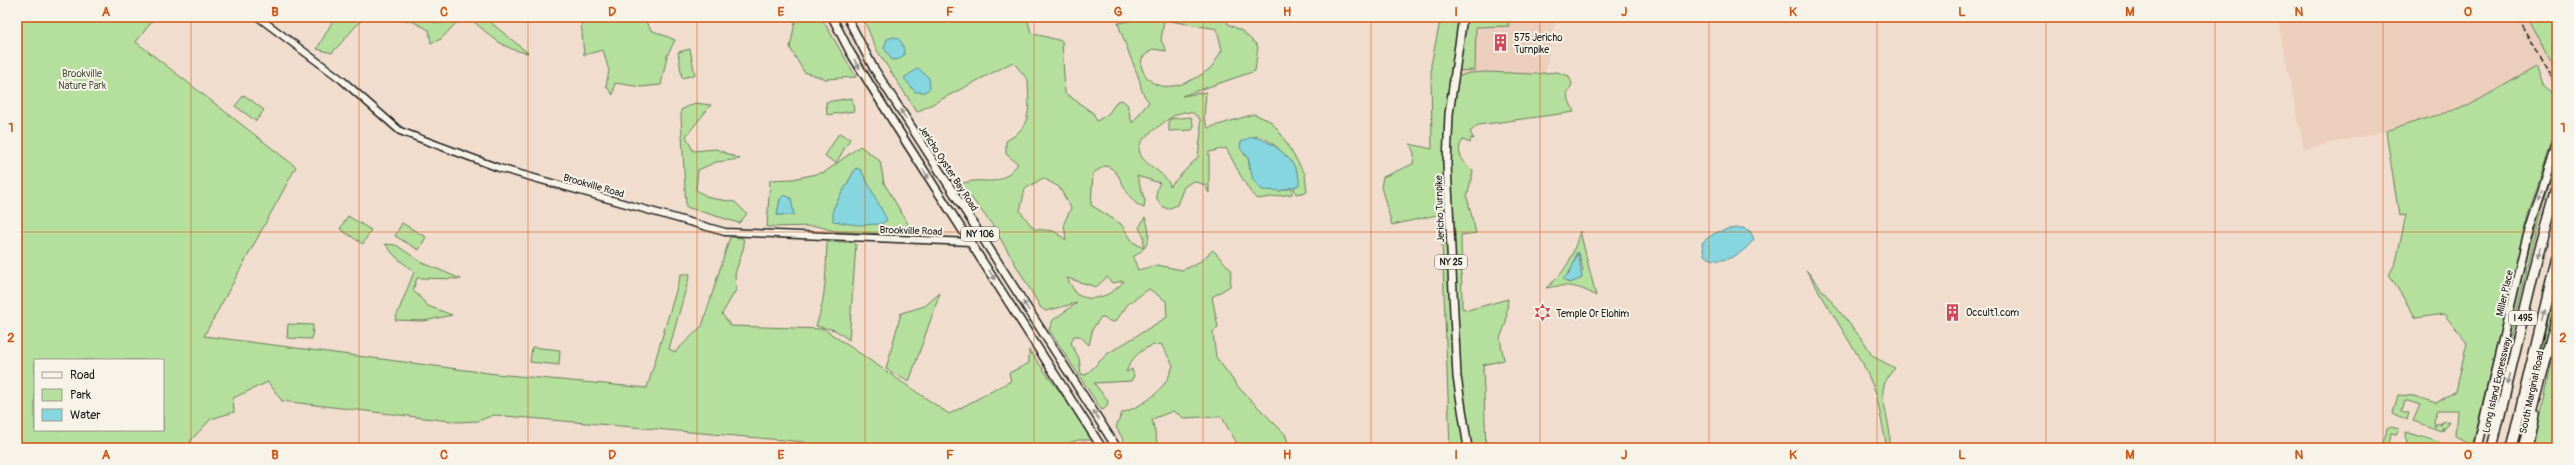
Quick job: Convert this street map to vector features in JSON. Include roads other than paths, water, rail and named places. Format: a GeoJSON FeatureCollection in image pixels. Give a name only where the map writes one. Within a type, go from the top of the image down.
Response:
{"type":"FeatureCollection","features":[{"type":"Feature","properties":{"kind":"highway","name":"Long Island Expressway"},"geometry":{"type":"LineString","coordinates":[[2492,448],[2538,254],[2557,188]]}},
{"type":"Feature","properties":{"kind":"highway","name":"I 495"},"geometry":{"type":"LineString","coordinates":[[2511,448],[2557,257]]}},
{"type":"Feature","properties":{"kind":"highway"},"geometry":{"type":"LineString","coordinates":[[2524,448],[2557,317]]}},
{"type":"Feature","properties":{"kind":"main road","name":"NY 106"},"geometry":{"type":"LineString","coordinates":[[832,17],[848,48],[1101,447]]}},
{"type":"Feature","properties":{"kind":"main road","name":"Jericho Oyster Bay Road"},"geometry":{"type":"LineString","coordinates":[[847,17],[860,42],[1007,278],[1117,448]]}},
{"type":"Feature","properties":{"kind":"main road","name":"Jericho Turnpike"},"geometry":{"type":"LineString","coordinates":[[1463,17],[1449,114],[1447,164],[1457,377],[1468,448]]}},
{"type":"Feature","properties":{"kind":"main road"},"geometry":{"type":"LineString","coordinates":[[848,48],[860,42]]}},
{"type":"Feature","properties":{"kind":"main road","name":"Miller Place"},"geometry":{"type":"LineString","coordinates":[[2477,448],[2526,240],[2557,144]]}},
{"type":"Feature","properties":{"kind":"main road"},"geometry":{"type":"LineString","coordinates":[[971,242],[983,245],[1001,273],[1007,278]]}},
{"type":"Feature","properties":{"kind":"main road","name":"South Marginal Road"},"geometry":{"type":"LineString","coordinates":[[2529,448],[2557,317]]}},
{"type":"Feature","properties":{"kind":"main road"},"geometry":{"type":"LineString","coordinates":[[1101,447],[1111,439]]}},
{"type":"Feature","properties":{"kind":"street","name":"Brookville Road"},"geometry":{"type":"LineString","coordinates":[[258,17],[342,80],[400,131],[435,146],[506,170],[725,232],[971,242]]}},
{"type":"Feature","properties":{"kind":"water"},"geometry":{"type":"Polygon","coordinates":[[[894,37],[899,39],[902,43],[904,55],[900,59],[892,60],[884,48],[887,39],[894,37]]]}},
{"type":"Feature","properties":{"kind":"water"},"geometry":{"type":"Polygon","coordinates":[[[918,68],[929,78],[930,88],[925,92],[915,92],[904,78],[918,68]]]}},
{"type":"Feature","properties":{"kind":"water"},"geometry":{"type":"Polygon","coordinates":[[[1251,137],[1259,138],[1267,142],[1290,160],[1299,177],[1299,185],[1280,191],[1262,190],[1253,180],[1248,158],[1240,148],[1241,142],[1251,137]]]}},
{"type":"Feature","properties":{"kind":"water"},"geometry":{"type":"Polygon","coordinates":[[[856,168],[861,170],[887,220],[881,224],[857,225],[833,221],[833,209],[856,168]]]}},
{"type":"Feature","properties":{"kind":"water"},"geometry":{"type":"Polygon","coordinates":[[[784,195],[791,198],[794,215],[777,215],[780,199],[784,195]]]}},
{"type":"Feature","properties":{"kind":"water"},"geometry":{"type":"Polygon","coordinates":[[[1743,228],[1750,231],[1754,239],[1744,250],[1731,258],[1724,260],[1710,259],[1704,255],[1702,243],[1711,236],[1721,231],[1743,228]]]}},
{"type":"Feature","properties":{"kind":"water"},"geometry":{"type":"Polygon","coordinates":[[[1578,252],[1582,278],[1570,283],[1563,279],[1570,272],[1578,252]]]}},
{"type":"Feature","properties":{"kind":"railway"},"geometry":{"type":"LineString","coordinates":[[2517,17],[2557,88]]}},
{"type":"Feature","properties":{"kind":"place","name":"575 Jericho Turnpike"},"geometry":{"type":"Point","coordinates":[1501,43]}},
{"type":"Feature","properties":{"kind":"place","name":"Occult1.com"},"geometry":{"type":"Point","coordinates":[1953,312]}},
{"type":"Feature","properties":{"kind":"place","name":"Temple Or Elohim"},"geometry":{"type":"Point","coordinates":[1543,313]}},
{"type":"Feature","properties":{"kind":"park label","name":"Brookville Nature Park"},"geometry":{"type":"Point","coordinates":[82,78]}}]}
